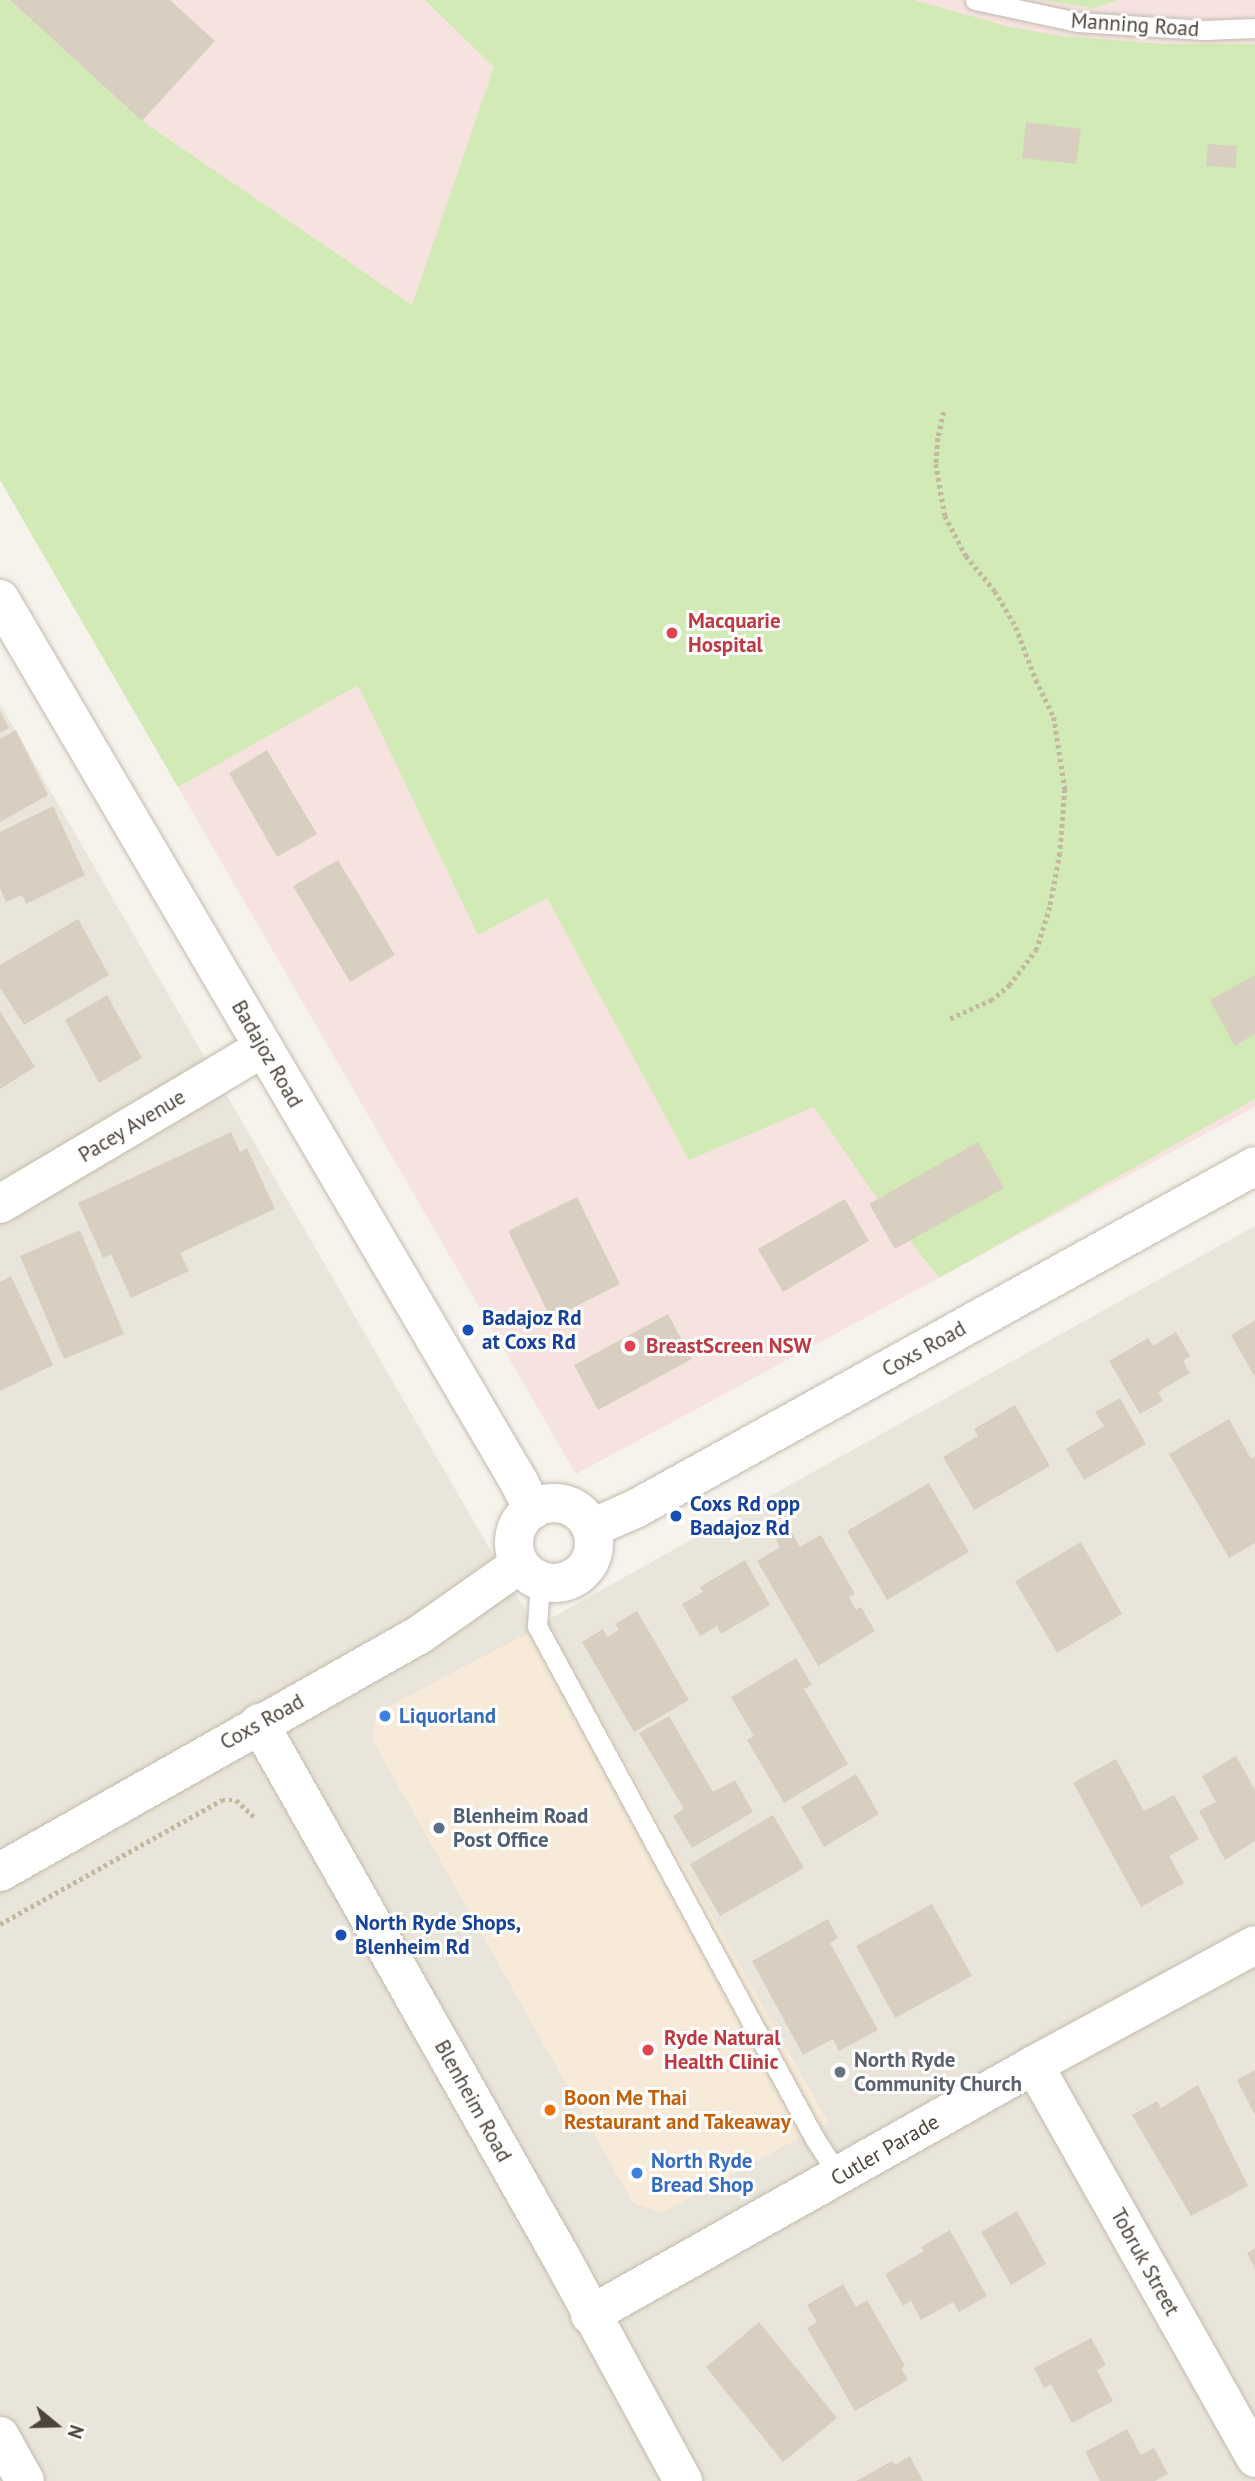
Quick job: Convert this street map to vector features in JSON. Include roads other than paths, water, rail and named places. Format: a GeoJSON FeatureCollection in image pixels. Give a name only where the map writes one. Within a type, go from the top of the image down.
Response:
{"type":"FeatureCollection","features":[{"type":"Feature","properties":{"kind":"street","name":"Badajoz Road"},"geometry":{"type":"LineString","coordinates":[[0,599],[533,1510]]}},
{"type":"Feature","properties":{"kind":"street","name":"Pacey Avenue"},"geometry":{"type":"LineString","coordinates":[[0,1204],[263,1048]]}},
{"type":"Feature","properties":{"kind":"street","name":"Coxs Road"},"geometry":{"type":"LineString","coordinates":[[592,1528],[637,1508],[1255,1166]]}},
{"type":"Feature","properties":{"kind":"street"},"geometry":{"type":"LineString","coordinates":[[550,1503],[563,1504],[575,1508],[592,1528],[593,1554],[577,1576],[552,1583],[530,1572],[514,1547],[519,1523],[533,1510],[550,1503]]}},
{"type":"Feature","properties":{"kind":"street","name":"Coxs Road"},"geometry":{"type":"LineString","coordinates":[[0,1872],[530,1572]]}},
{"type":"Feature","properties":{"kind":"street","name":"Blenheim Road"},"geometry":{"type":"LineString","coordinates":[[259,1723],[561,2257],[682,2481]]}},
{"type":"Feature","properties":{"kind":"street","name":"Cutler Parade"},"geometry":{"type":"LineString","coordinates":[[590,2315],[1034,2065],[1255,1945]]}},
{"type":"Feature","properties":{"kind":"street","name":"Tobruk Street"},"geometry":{"type":"LineString","coordinates":[[1034,2065],[1255,2458]]}},
{"type":"Feature","properties":{"kind":"street"},"geometry":{"type":"LineString","coordinates":[[0,2436],[25,2481]]}},
{"type":"Feature","properties":{"kind":"lane","name":"Manning Road"},"geometry":{"type":"LineString","coordinates":[[975,0],[1078,22],[1205,30],[1255,28]]}},
{"type":"Feature","properties":{"kind":"lane"},"geometry":{"type":"LineString","coordinates":[[530,1572],[537,1626],[815,2139],[839,2176]]}},
{"type":"Feature","properties":{"kind":"place","name":"Macquarie Hospital"},"geometry":{"type":"Point","coordinates":[672,633]}},
{"type":"Feature","properties":{"kind":"place","name":"Badajoz Rd at Coxs Rd"},"geometry":{"type":"Point","coordinates":[468,1330]}},
{"type":"Feature","properties":{"kind":"place","name":"BreastScreen NSW"},"geometry":{"type":"Point","coordinates":[630,1346]}},
{"type":"Feature","properties":{"kind":"place","name":"Coxs Rd opp Badajoz Rd"},"geometry":{"type":"Point","coordinates":[676,1516]}},
{"type":"Feature","properties":{"kind":"place","name":"Liquorland"},"geometry":{"type":"Point","coordinates":[385,1716]}},
{"type":"Feature","properties":{"kind":"place","name":"Blenheim Road Post Office"},"geometry":{"type":"Point","coordinates":[439,1828]}},
{"type":"Feature","properties":{"kind":"place","name":"North Ryde Shops, Blenheim Rd"},"geometry":{"type":"Point","coordinates":[341,1935]}},
{"type":"Feature","properties":{"kind":"place","name":"Ryde Natural Health Clinic"},"geometry":{"type":"Point","coordinates":[648,2050]}},
{"type":"Feature","properties":{"kind":"place","name":"North Ryde Community Church"},"geometry":{"type":"Point","coordinates":[840,2072]}},
{"type":"Feature","properties":{"kind":"place","name":"Boon Me Thai Restaurant and Takeaway"},"geometry":{"type":"Point","coordinates":[550,2110]}},
{"type":"Feature","properties":{"kind":"place","name":"North Ryde Bread Shop"},"geometry":{"type":"Point","coordinates":[637,2173]}}]}
